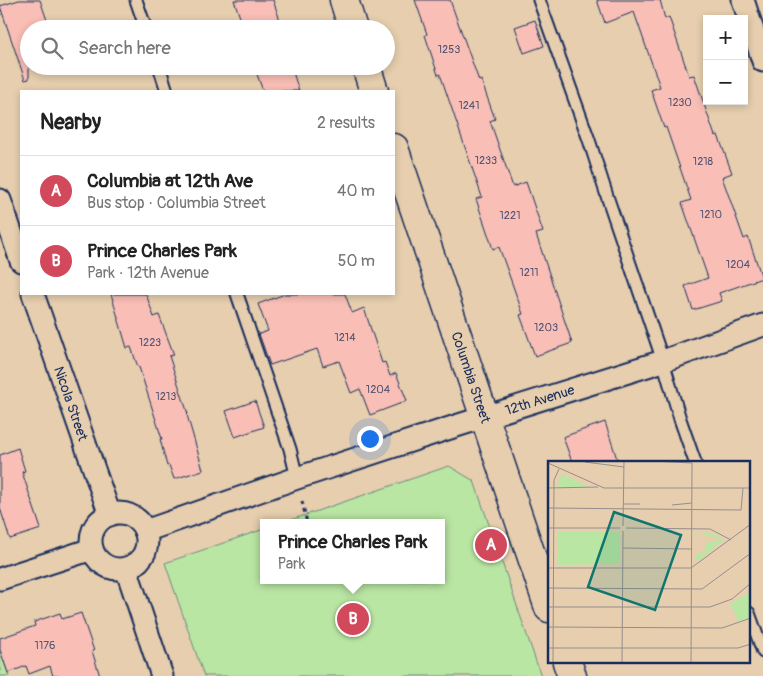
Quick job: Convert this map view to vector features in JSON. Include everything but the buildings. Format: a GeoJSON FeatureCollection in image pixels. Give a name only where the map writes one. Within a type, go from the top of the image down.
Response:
{"type":"FeatureCollection","features":[{"type":"Feature","properties":{"kind":"main road"},"geometry":{"type":"LineString","coordinates":[[344,0],[350,20]]}},
{"type":"Feature","properties":{"kind":"main road"},"geometry":{"type":"LineString","coordinates":[[369,75],[374,90]]}},
{"type":"Feature","properties":{"kind":"main road","name":"Columbia Street"},"geometry":{"type":"LineString","coordinates":[[395,151],[548,605]]}},
{"type":"Feature","properties":{"kind":"street"},"geometry":{"type":"LineString","coordinates":[[742,0],[763,61]]}},
{"type":"Feature","properties":{"kind":"street"},"geometry":{"type":"LineString","coordinates":[[0,200],[20,258]]}},
{"type":"Feature","properties":{"kind":"street","name":"Nicola Street"},"geometry":{"type":"LineString","coordinates":[[33,295],[110,515]]}},
{"type":"Feature","properties":{"kind":"street","name":"12th Avenue"},"geometry":{"type":"LineString","coordinates":[[145,531],[297,478],[663,361],[763,325]]}},
{"type":"Feature","properties":{"kind":"street"},"geometry":{"type":"LineString","coordinates":[[128,514],[136,519],[145,531],[147,534],[147,544],[145,553],[140,561],[132,567],[114,569],[105,566],[97,559],[92,549],[92,533],[96,525],[102,518],[110,515],[128,514]]}},
{"type":"Feature","properties":{"kind":"street"},"geometry":{"type":"LineString","coordinates":[[0,579],[92,549]]}},
{"type":"Feature","properties":{"kind":"street"},"geometry":{"type":"LineString","coordinates":[[126,568],[162,676]]}},
{"type":"Feature","properties":{"kind":"lane"},"geometry":{"type":"LineString","coordinates":[[136,0],[143,20]]}},
{"type":"Feature","properties":{"kind":"lane"},"geometry":{"type":"LineString","coordinates":[[539,0],[589,140],[695,461]]}},
{"type":"Feature","properties":{"kind":"lane"},"geometry":{"type":"LineString","coordinates":[[162,75],[167,90]]}},
{"type":"Feature","properties":{"kind":"lane"},"geometry":{"type":"LineString","coordinates":[[236,295],[290,449],[297,478]]}},
{"type":"Feature","properties":{"kind":"lane"},"geometry":{"type":"LineString","coordinates":[[750,616],[763,652]]}},
{"type":"Feature","properties":{"kind":"green space"},"geometry":{"type":"Polygon","coordinates":[[[449,466],[474,481],[541,676],[204,676],[165,563],[260,530],[260,584],[445,584],[445,519],[294,519],[449,466]]]}},
{"type":"Feature","properties":{"kind":"green space"},"geometry":{"type":"Polygon","coordinates":[[[0,650],[8,673],[9,676],[0,676],[0,650]]]}},
{"type":"Feature","properties":{"kind":"place","name":"Columbia at 12th Ave"},"geometry":{"type":"Point","coordinates":[491,545]}},
{"type":"Feature","properties":{"kind":"place","name":"Prince Charles Park"},"geometry":{"type":"Point","coordinates":[353,619]}}]}
